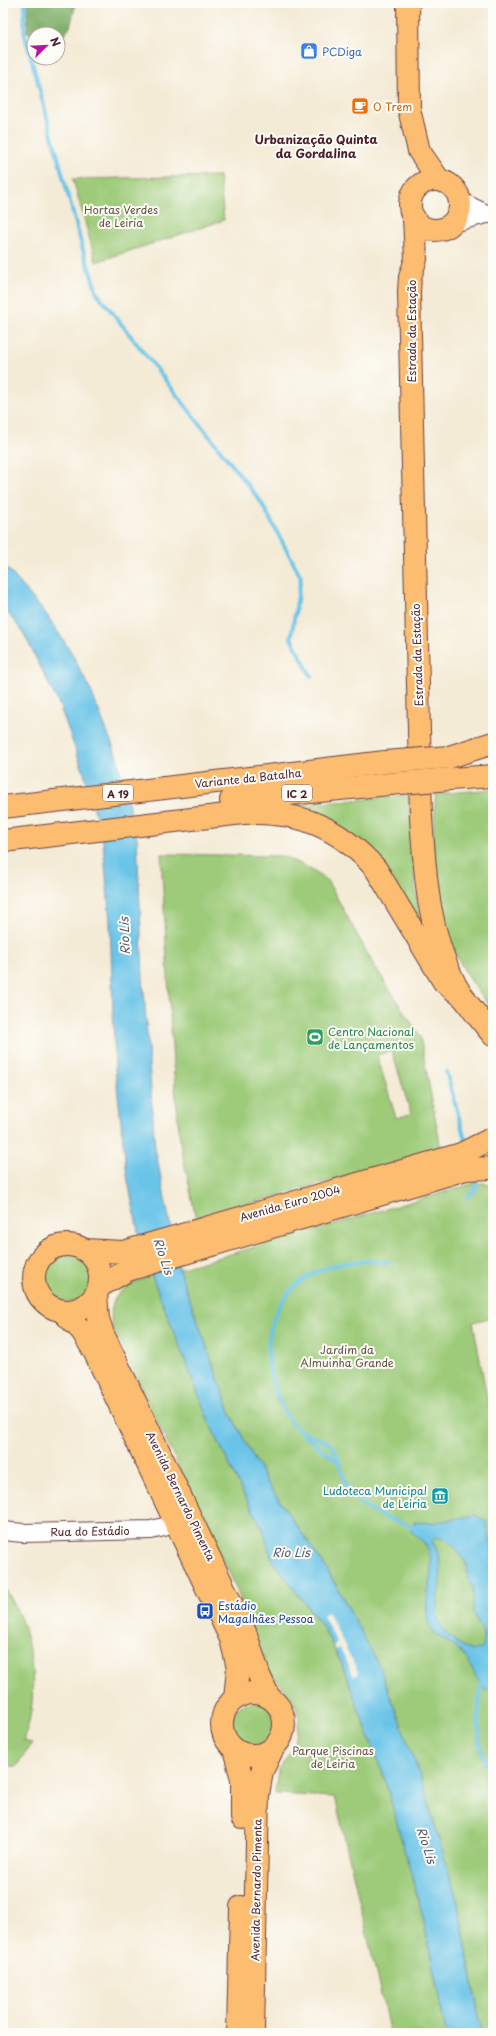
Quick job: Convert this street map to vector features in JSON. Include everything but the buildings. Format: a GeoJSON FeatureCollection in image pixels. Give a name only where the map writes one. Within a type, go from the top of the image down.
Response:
{"type":"FeatureCollection","features":[{"type":"Feature","properties":{"kind":"main road","name":"Estrada da Estação"},"geometry":{"type":"LineString","coordinates":[[408,3],[409,109],[419,151],[418,186],[410,202],[414,218],[416,258],[410,277],[408,292],[421,817],[425,880],[430,912],[436,933],[455,983],[464,998],[493,1036]]}},
{"type":"Feature","properties":{"kind":"main road","name":"Estrada da Estação"},"geometry":{"type":"LineString","coordinates":[[416,258],[448,226],[459,212],[460,201],[452,186],[439,180],[419,151]]}},
{"type":"Feature","properties":{"kind":"main road"},"geometry":{"type":"LineString","coordinates":[[418,186],[424,182],[439,180]]}},
{"type":"Feature","properties":{"kind":"main road"},"geometry":{"type":"LineString","coordinates":[[414,218],[427,228],[435,230],[448,226]]}},
{"type":"Feature","properties":{"kind":"main road"},"geometry":{"type":"LineString","coordinates":[[450,757],[493,744]]}},
{"type":"Feature","properties":{"kind":"main road","name":"Variante da Batalha"},"geometry":{"type":"LineString","coordinates":[[3,831],[30,833],[207,801],[385,762],[450,757],[493,758]]}},
{"type":"Feature","properties":{"kind":"main road","name":"IC 2"},"geometry":{"type":"LineString","coordinates":[[207,801],[493,776]]}},
{"type":"Feature","properties":{"kind":"main road"},"geometry":{"type":"LineString","coordinates":[[207,801],[243,813],[282,814],[313,822],[337,834],[362,854],[376,869],[444,982],[464,998]]}},
{"type":"Feature","properties":{"kind":"main road","name":"Variante da Batalha"},"geometry":{"type":"LineString","coordinates":[[3,808],[29,804],[207,801]]}},
{"type":"Feature","properties":{"kind":"main road"},"geometry":{"type":"LineString","coordinates":[[3,841],[30,833]]}},
{"type":"Feature","properties":{"kind":"main road","name":"Avenida Euro 2004"},"geometry":{"type":"LineString","coordinates":[[84,1250],[112,1253],[123,1252],[461,1154],[488,1141]]}},
{"type":"Feature","properties":{"kind":"main road","name":"Avenida Euro 2004"},"geometry":{"type":"LineString","coordinates":[[98,1290],[118,1274],[128,1270],[466,1169],[492,1168]]}},
{"type":"Feature","properties":{"kind":"main road"},"geometry":{"type":"LineString","coordinates":[[69,1246],[84,1250],[92,1256],[98,1265],[100,1276],[98,1290],[88,1305],[80,1309],[62,1311],[48,1305],[38,1293],[34,1283],[38,1262],[45,1254],[54,1248],[69,1246]]}},
{"type":"Feature","properties":{"kind":"main road","name":"Avenida Bernardo Pimenta"},"geometry":{"type":"LineString","coordinates":[[98,1290],[98,1319],[103,1334],[242,1625],[259,1675],[269,1697],[277,1704],[285,1723],[284,1733],[272,1750],[262,1771],[258,1795],[253,2033]]}},
{"type":"Feature","properties":{"kind":"main road","name":"Avenida Bernardo Pimenta"},"geometry":{"type":"LineString","coordinates":[[62,1311],[82,1331],[94,1351],[231,1639],[238,1668],[234,1699],[226,1708],[222,1726],[224,1735],[234,1749],[242,1779],[243,1794],[238,2033]]}},
{"type":"Feature","properties":{"kind":"main road"},"geometry":{"type":"LineString","coordinates":[[234,1699],[252,1693],[269,1697]]}},
{"type":"Feature","properties":{"kind":"main road"},"geometry":{"type":"LineString","coordinates":[[234,1749],[243,1754],[253,1756],[272,1750]]}},
{"type":"Feature","properties":{"kind":"street"},"geometry":{"type":"LineString","coordinates":[[460,201],[490,214]]}},
{"type":"Feature","properties":{"kind":"street"},"geometry":{"type":"LineString","coordinates":[[448,226],[490,214]]}},
{"type":"Feature","properties":{"kind":"street","name":"Rua do Estádio"},"geometry":{"type":"LineString","coordinates":[[3,1531],[23,1533],[151,1530],[176,1522]]}},
{"type":"Feature","properties":{"kind":"green space"},"geometry":{"type":"Polygon","coordinates":[[[28,3],[76,3],[70,27],[66,32],[66,26],[27,26],[28,3]]]}},
{"type":"Feature","properties":{"kind":"green space","name":"Hortas Verdes de Leiria"},"geometry":{"type":"Polygon","coordinates":[[[219,176],[224,220],[96,262],[73,179],[219,176]]]}},
{"type":"Feature","properties":{"kind":"green space"},"geometry":{"type":"Polygon","coordinates":[[[493,789],[493,1012],[463,968],[449,939],[439,905],[433,848],[436,794],[493,789]]]}},
{"type":"Feature","properties":{"kind":"green space"},"geometry":{"type":"Polygon","coordinates":[[[409,795],[416,894],[424,929],[405,896],[290,806],[409,795]]]}},
{"type":"Feature","properties":{"kind":"green space","name":"Centro Nacional de Lançamentos"},"geometry":{"type":"Polygon","coordinates":[[[161,854],[282,856],[305,866],[327,880],[375,967],[420,1036],[441,1149],[196,1219],[180,1142],[173,1064],[161,854]],[[392,1051],[377,1055],[396,1118],[411,1114],[392,1051]]]}},
{"type":"Feature","properties":{"kind":"green space","name":"Jardim da Almuinha Grande"},"geometry":{"type":"Polygon","coordinates":[[[483,1183],[493,1186],[493,1317],[473,1322],[493,1430],[493,2033],[482,2033],[458,1903],[419,1773],[345,1601],[328,1571],[266,1481],[231,1415],[179,1269],[472,1184],[483,1183]]]}},
{"type":"Feature","properties":{"kind":"green space"},"geometry":{"type":"Polygon","coordinates":[[[69,1254],[78,1256],[86,1261],[91,1269],[93,1278],[91,1287],[86,1295],[78,1300],[69,1302],[60,1300],[52,1295],[47,1287],[45,1278],[47,1269],[52,1261],[60,1256],[69,1254]]]}},
{"type":"Feature","properties":{"kind":"green space","name":"Parque Piscinas de Leiria"},"geometry":{"type":"Polygon","coordinates":[[[152,1276],[210,1424],[243,1493],[263,1529],[272,1560],[323,1627],[341,1662],[385,1780],[423,1917],[446,2033],[390,2033],[335,1797],[275,1794],[278,1769],[290,1753],[297,1734],[299,1719],[296,1707],[291,1697],[269,1672],[234,1583],[112,1326],[111,1315],[115,1298],[126,1287],[152,1276]]]}},
{"type":"Feature","properties":{"kind":"green space"},"geometry":{"type":"Polygon","coordinates":[[[3,1586],[13,1602],[21,1620],[27,1640],[33,1682],[29,1723],[23,1741],[32,1743],[16,1767],[3,1764],[3,1586]]]}},
{"type":"Feature","properties":{"kind":"green space"},"geometry":{"type":"Polygon","coordinates":[[[249,1702],[257,1702],[269,1708],[275,1720],[275,1728],[269,1740],[257,1746],[249,1746],[237,1740],[231,1728],[231,1720],[237,1708],[249,1702]]]}},
{"type":"Feature","properties":{"kind":"water","name":"Rio Lis"},"geometry":{"type":"Polygon","coordinates":[[[3,563],[46,614],[71,652],[91,691],[116,754],[137,838],[143,978],[155,1148],[179,1269],[231,1415],[266,1481],[328,1571],[378,1663],[419,1773],[458,1903],[482,2033],[446,2033],[423,1917],[385,1780],[341,1662],[323,1627],[272,1560],[263,1529],[243,1493],[210,1424],[152,1276],[138,1231],[127,1176],[115,1068],[110,921],[103,841],[84,773],[59,704],[23,632],[3,607],[3,563]]]}},
{"type":"Feature","properties":{"kind":"water"},"geometry":{"type":"Polygon","coordinates":[[[475,1515],[486,1521],[493,1556],[493,1691],[485,1690],[463,1654],[454,1646],[439,1637],[431,1629],[429,1624],[427,1600],[431,1563],[429,1551],[423,1541],[411,1532],[414,1522],[432,1523],[475,1515]],[[436,1537],[432,1541],[439,1557],[441,1573],[437,1600],[437,1614],[441,1626],[452,1639],[472,1651],[483,1647],[483,1633],[473,1612],[473,1588],[468,1579],[466,1563],[457,1550],[447,1540],[436,1537]]]}},
{"type":"Feature","properties":{"kind":"pier"},"geometry":{"type":"Polygon","coordinates":[[[328,1612],[359,1674],[354,1676],[340,1648],[335,1650],[333,1646],[337,1643],[323,1615],[328,1612]]]}},
{"type":"Feature","properties":{"kind":"waterway"},"geometry":{"type":"LineString","coordinates":[[25,3],[24,32],[83,250],[97,293],[261,502],[301,577],[291,638],[311,676]]}},
{"type":"Feature","properties":{"kind":"waterway"},"geometry":{"type":"LineString","coordinates":[[446,1071],[466,1143]]}},
{"type":"Feature","properties":{"kind":"waterway"},"geometry":{"type":"LineString","coordinates":[[467,1198],[477,1187],[475,1175]]}},
{"type":"Feature","properties":{"kind":"waterway"},"geometry":{"type":"LineString","coordinates":[[390,1262],[361,1261],[332,1266],[314,1273],[295,1286],[282,1302],[273,1320],[269,1341],[269,1362],[273,1383],[280,1403],[290,1421],[300,1431],[323,1440],[333,1447],[349,1490],[356,1499],[374,1512],[384,1517],[418,1528]]}},
{"type":"Feature","properties":{"kind":"waterway"},"geometry":{"type":"LineString","coordinates":[[303,1435],[337,1461]]}},
{"type":"Feature","properties":{"kind":"waterway"},"geometry":{"type":"LineString","coordinates":[[482,1681],[479,1703],[478,1730],[482,1755],[493,1774]]}},
{"type":"Feature","properties":{"kind":"place","name":"PCDiga"},"geometry":{"type":"Point","coordinates":[309,51]}},
{"type":"Feature","properties":{"kind":"place","name":"O Trem"},"geometry":{"type":"Point","coordinates":[360,106]}},
{"type":"Feature","properties":{"kind":"place","name":"Centro Nacional de Lançamentos"},"geometry":{"type":"Point","coordinates":[315,1037]}},
{"type":"Feature","properties":{"kind":"place","name":"Ludoteca Municipal de Leiria"},"geometry":{"type":"Point","coordinates":[440,1496]}},
{"type":"Feature","properties":{"kind":"place","name":"Estádio Magalhães Pessoa"},"geometry":{"type":"Point","coordinates":[205,1611]}},
{"type":"Feature","properties":{"kind":"district","name":"Urbanização Quinta da Gordalina"},"geometry":{"type":"Point","coordinates":[316,146]}}]}
